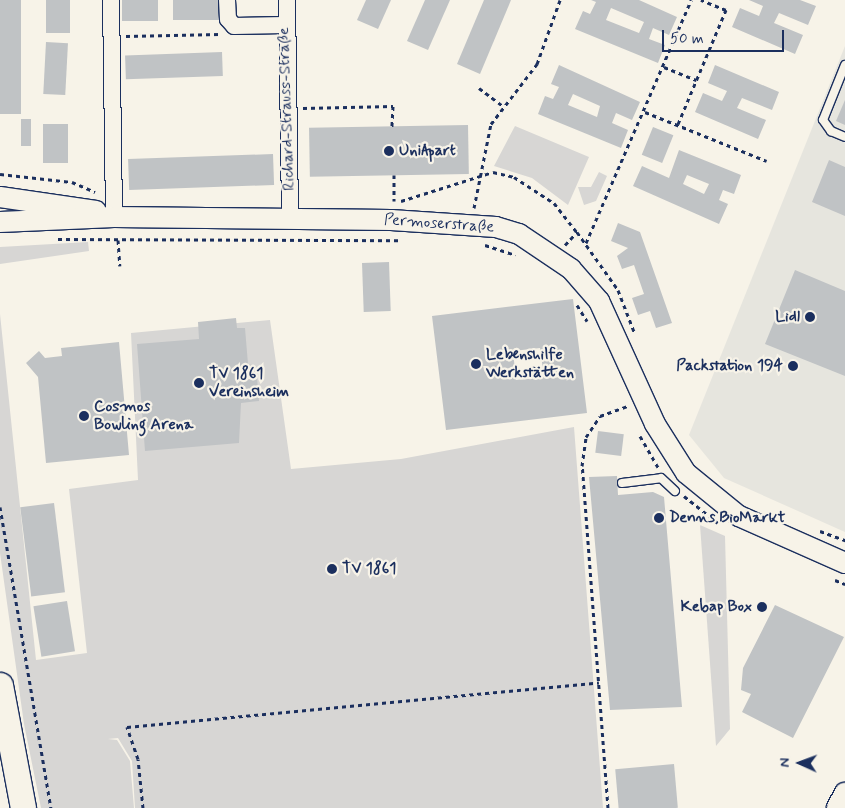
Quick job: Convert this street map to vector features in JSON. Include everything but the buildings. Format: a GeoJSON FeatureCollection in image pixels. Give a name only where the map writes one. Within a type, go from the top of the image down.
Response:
{"type":"FeatureCollection","features":[{"type":"Feature","properties":{"kind":"main road"},"geometry":{"type":"LineString","coordinates":[[0,685],[23,808]]}},
{"type":"Feature","properties":{"kind":"main road"},"geometry":{"type":"LineString","coordinates":[[838,808],[845,794]]}},
{"type":"Feature","properties":{"kind":"street"},"geometry":{"type":"LineString","coordinates":[[111,0],[114,217]]}},
{"type":"Feature","properties":{"kind":"street"},"geometry":{"type":"LineString","coordinates":[[227,0],[228,18],[234,26],[284,25]]}},
{"type":"Feature","properties":{"kind":"street","name":"Richard-Strauss-Straße"},"geometry":{"type":"LineString","coordinates":[[287,0],[284,25],[290,218]]}},
{"type":"Feature","properties":{"kind":"street","name":"Permoserstraße"},"geometry":{"type":"LineString","coordinates":[[0,197],[47,201],[114,217]]}},
{"type":"Feature","properties":{"kind":"street","name":"Permoserstraße"},"geometry":{"type":"LineString","coordinates":[[0,222],[114,217],[290,218],[471,225],[520,234],[586,283],[611,323],[667,448],[709,496],[739,516],[845,563]]}},
{"type":"Feature","properties":{"kind":"lane"},"geometry":{"type":"LineString","coordinates":[[845,65],[823,120],[831,131],[845,137]]}},
{"type":"Feature","properties":{"kind":"lane"},"geometry":{"type":"LineString","coordinates":[[622,483],[661,478],[676,489]]}},
{"type":"Feature","properties":{"kind":"path"},"geometry":{"type":"LineString","coordinates":[[471,225],[491,124],[537,64],[560,0]]}},
{"type":"Feature","properties":{"kind":"path"},"geometry":{"type":"LineString","coordinates":[[585,243],[645,112],[691,0]]}},
{"type":"Feature","properties":{"kind":"path"},"geometry":{"type":"LineString","coordinates":[[678,124],[726,10],[702,0]]}},
{"type":"Feature","properties":{"kind":"path"},"geometry":{"type":"LineString","coordinates":[[111,36],[218,34],[234,26]]}},
{"type":"Feature","properties":{"kind":"path"},"geometry":{"type":"LineString","coordinates":[[664,67],[696,80]]}},
{"type":"Feature","properties":{"kind":"path"},"geometry":{"type":"LineString","coordinates":[[479,88],[504,107]]}},
{"type":"Feature","properties":{"kind":"path"},"geometry":{"type":"LineString","coordinates":[[288,108],[393,106],[392,127]]}},
{"type":"Feature","properties":{"kind":"path"},"geometry":{"type":"LineString","coordinates":[[645,112],[767,161]]}},
{"type":"Feature","properties":{"kind":"path"},"geometry":{"type":"LineString","coordinates":[[0,174],[72,182],[114,195]]}},
{"type":"Feature","properties":{"kind":"path"},"geometry":{"type":"LineString","coordinates":[[385,200],[394,200],[482,174],[514,177],[554,203],[585,243],[618,290],[637,336]]}},
{"type":"Feature","properties":{"kind":"path"},"geometry":{"type":"LineString","coordinates":[[394,176],[394,200]]}},
{"type":"Feature","properties":{"kind":"path"},"geometry":{"type":"LineString","coordinates":[[53,239],[403,240]]}},
{"type":"Feature","properties":{"kind":"path"},"geometry":{"type":"LineString","coordinates":[[118,240],[120,266]]}},
{"type":"Feature","properties":{"kind":"path"},"geometry":{"type":"LineString","coordinates":[[475,244],[520,257]]}},
{"type":"Feature","properties":{"kind":"path"},"geometry":{"type":"LineString","coordinates":[[572,297],[589,324]]}},
{"type":"Feature","properties":{"kind":"path"},"geometry":{"type":"LineString","coordinates":[[624,399],[630,414]]}},
{"type":"Feature","properties":{"kind":"path"},"geometry":{"type":"LineString","coordinates":[[608,808],[582,466],[586,437],[600,416],[627,406]]}},
{"type":"Feature","properties":{"kind":"path"},"geometry":{"type":"LineString","coordinates":[[637,430],[665,474]]}},
{"type":"Feature","properties":{"kind":"path"},"geometry":{"type":"LineString","coordinates":[[676,489],[708,519],[723,525]]}},
{"type":"Feature","properties":{"kind":"path"},"geometry":{"type":"LineString","coordinates":[[0,507],[51,808]]}},
{"type":"Feature","properties":{"kind":"path"},"geometry":{"type":"LineString","coordinates":[[818,530],[845,540]]}},
{"type":"Feature","properties":{"kind":"path"},"geometry":{"type":"LineString","coordinates":[[829,577],[845,584]]}},
{"type":"Feature","properties":{"kind":"path"},"geometry":{"type":"LineString","coordinates":[[143,808],[138,759],[129,744],[127,727],[599,682]]}},
{"type":"Feature","properties":{"kind":"shaded area"},"geometry":{"type":"Polygon","coordinates":[[[845,46],[845,532],[724,478],[689,435],[845,46]]]}},
{"type":"Feature","properties":{"kind":"shaded area"},"geometry":{"type":"Polygon","coordinates":[[[515,126],[589,157],[568,205],[532,178],[494,166],[515,126]]]}},
{"type":"Feature","properties":{"kind":"shaded area"},"geometry":{"type":"Polygon","coordinates":[[[599,172],[607,176],[596,201],[584,205],[578,187],[591,187],[599,172]]]}},
{"type":"Feature","properties":{"kind":"shaded area"},"geometry":{"type":"Polygon","coordinates":[[[88,242],[89,251],[0,264],[0,247],[88,242]]]}},
{"type":"Feature","properties":{"kind":"shaded area","name":"TV 1861"},"geometry":{"type":"Polygon","coordinates":[[[0,314],[36,660],[87,653],[69,489],[138,480],[131,333],[270,320],[291,469],[401,459],[574,427],[603,808],[135,808],[132,761],[118,738],[108,739],[117,740],[130,761],[134,808],[41,808],[24,724],[0,553],[0,314]]]}},
{"type":"Feature","properties":{"kind":"shaded area"},"geometry":{"type":"Polygon","coordinates":[[[700,525],[725,536],[730,729],[716,746],[700,525]]]}},
{"type":"Feature","properties":{"kind":"place","name":"UniApart"},"geometry":{"type":"Point","coordinates":[389,151]}},
{"type":"Feature","properties":{"kind":"place","name":"Lidl"},"geometry":{"type":"Point","coordinates":[810,317]}},
{"type":"Feature","properties":{"kind":"place","name":"Lebenshilfe Werkstätten"},"geometry":{"type":"Point","coordinates":[476,364]}},
{"type":"Feature","properties":{"kind":"place","name":"Packstation 194"},"geometry":{"type":"Point","coordinates":[793,366]}},
{"type":"Feature","properties":{"kind":"place","name":"TV 1861 Vereinsheim"},"geometry":{"type":"Point","coordinates":[199,383]}},
{"type":"Feature","properties":{"kind":"place","name":"Cosmos Bowling Arena"},"geometry":{"type":"Point","coordinates":[84,416]}},
{"type":"Feature","properties":{"kind":"place","name":"Denns BioMarkt"},"geometry":{"type":"Point","coordinates":[659,518]}},
{"type":"Feature","properties":{"kind":"place","name":"TV 1861"},"geometry":{"type":"Point","coordinates":[332,569]}},
{"type":"Feature","properties":{"kind":"place","name":"Kebap Box"},"geometry":{"type":"Point","coordinates":[762,607]}}]}
